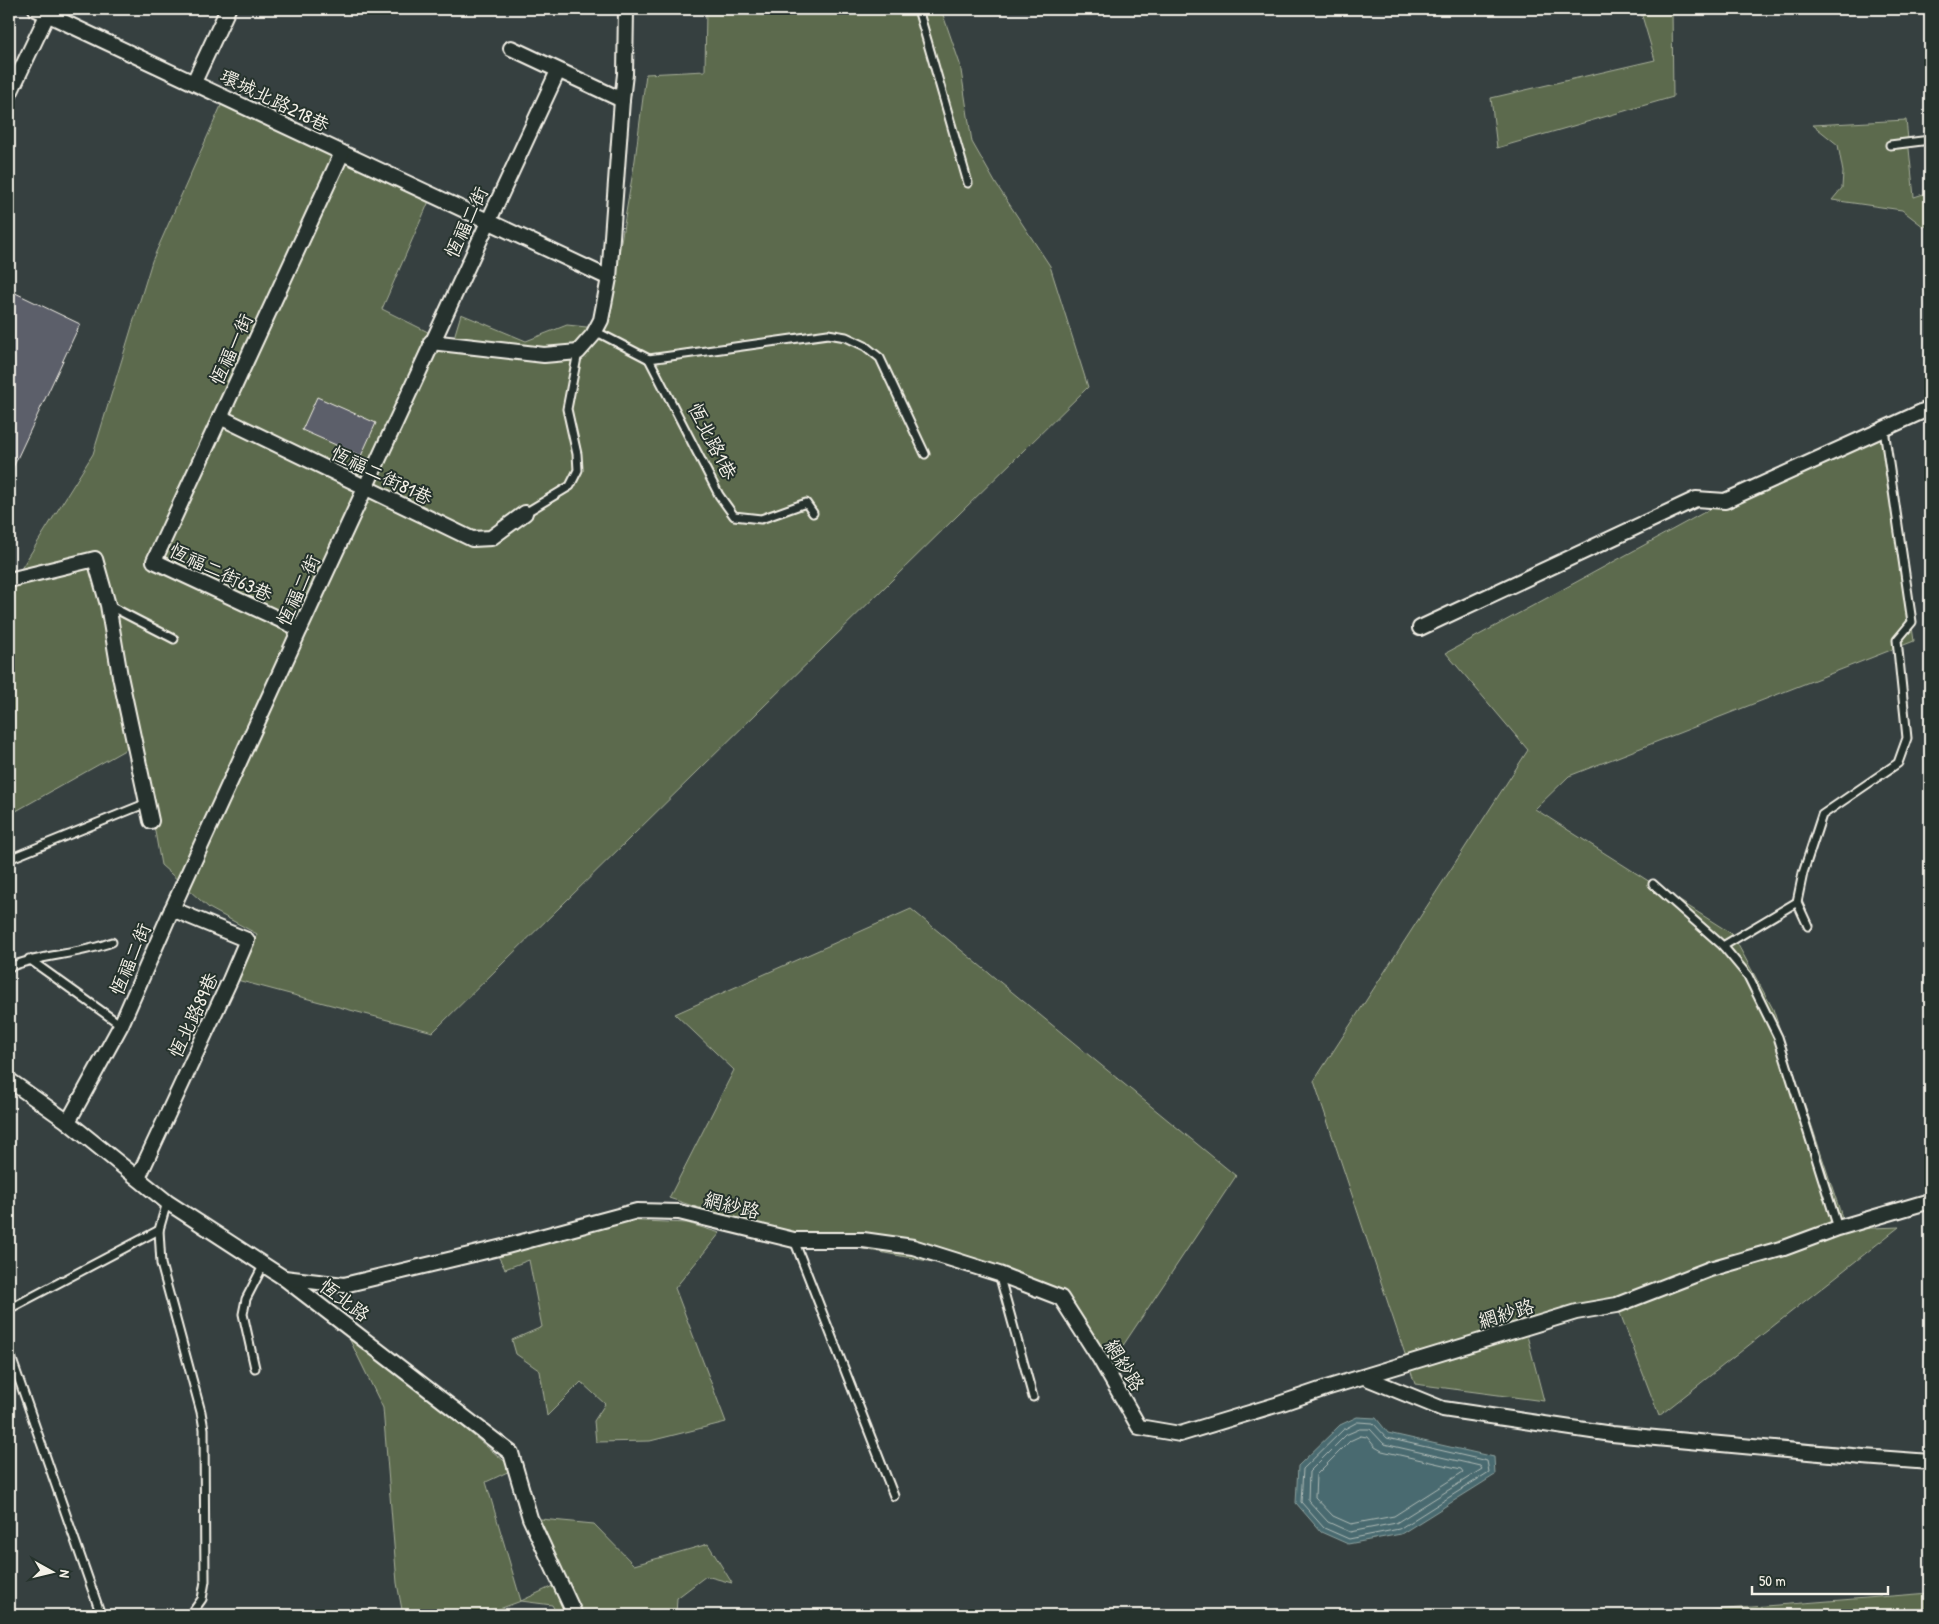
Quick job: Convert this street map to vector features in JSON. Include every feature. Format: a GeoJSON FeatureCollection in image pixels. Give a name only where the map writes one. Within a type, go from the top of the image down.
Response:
{"type":"FeatureCollection","features":[{"type":"Feature","properties":{"kind":"street"},"geometry":{"type":"LineString","coordinates":[[194,82],[228,9]]}},
{"type":"Feature","properties":{"kind":"street"},"geometry":{"type":"LineString","coordinates":[[431,342],[544,355],[578,352],[595,331],[604,310],[609,278],[625,74],[626,9]]}},
{"type":"Feature","properties":{"kind":"street"},"geometry":{"type":"LineString","coordinates":[[9,95],[44,11]]}},
{"type":"Feature","properties":{"kind":"street","name":"環城北路218巷"},"geometry":{"type":"LineString","coordinates":[[44,11],[609,278]]}},
{"type":"Feature","properties":{"kind":"street"},"geometry":{"type":"LineString","coordinates":[[511,48],[622,100]]}},
{"type":"Feature","properties":{"kind":"street","name":"恆福二街"},"geometry":{"type":"LineString","coordinates":[[68,1122],[122,1025],[172,909],[366,488],[431,342],[558,71]]}},
{"type":"Feature","properties":{"kind":"street","name":"恆福一街"},"geometry":{"type":"LineString","coordinates":[[154,561],[342,153]]}},
{"type":"Feature","properties":{"kind":"street"},"geometry":{"type":"LineString","coordinates":[[1420,628],[1696,499],[1725,501],[1930,408]]}},
{"type":"Feature","properties":{"kind":"street","name":"恆福二街81巷"},"geometry":{"type":"LineString","coordinates":[[220,417],[472,539],[491,538],[525,513]]}},
{"type":"Feature","properties":{"kind":"street"},"geometry":{"type":"LineString","coordinates":[[9,580],[95,559],[108,605],[120,676],[151,821]]}},
{"type":"Feature","properties":{"kind":"street","name":"恆福二街63巷"},"geometry":{"type":"LineString","coordinates":[[154,561],[300,629]]}},
{"type":"Feature","properties":{"kind":"street","name":"恆北路89巷"},"geometry":{"type":"LineString","coordinates":[[138,1178],[247,940],[172,909]]}},
{"type":"Feature","properties":{"kind":"street","name":"恆北路"},"geometry":{"type":"LineString","coordinates":[[9,1080],[68,1122],[167,1202],[284,1278],[511,1452],[530,1518],[575,1615]]}},
{"type":"Feature","properties":{"kind":"street","name":"網紗路"},"geometry":{"type":"LineString","coordinates":[[284,1278],[344,1285],[507,1246],[637,1211],[679,1212],[794,1240],[863,1240],[904,1246],[998,1274],[1062,1298],[1139,1427],[1180,1434],[1576,1312],[1617,1305],[1710,1269],[1784,1248],[1838,1228],[1930,1200]]}},
{"type":"Feature","properties":{"kind":"street"},"geometry":{"type":"LineString","coordinates":[[1364,1377],[1443,1409],[1612,1434],[1930,1462]]}},
{"type":"Feature","properties":{"kind":"lane"},"geometry":{"type":"LineString","coordinates":[[918,9],[968,183]]}},
{"type":"Feature","properties":{"kind":"lane"},"geometry":{"type":"LineString","coordinates":[[1890,145],[1930,140]]}},
{"type":"Feature","properties":{"kind":"lane"},"geometry":{"type":"LineString","coordinates":[[595,331],[649,359],[828,334],[846,337],[865,346],[880,358],[925,454]]}},
{"type":"Feature","properties":{"kind":"lane"},"geometry":{"type":"LineString","coordinates":[[525,513],[570,486],[578,470],[577,454],[567,409],[578,352]]}},
{"type":"Feature","properties":{"kind":"lane","name":"恆北路1巷"},"geometry":{"type":"LineString","coordinates":[[649,359],[719,495],[734,516],[761,519],[806,503],[814,513]]}},
{"type":"Feature","properties":{"kind":"lane"},"geometry":{"type":"LineString","coordinates":[[1808,926],[1797,902],[1803,873],[1822,815],[1898,763],[1907,738],[1897,640],[1912,622],[1884,429]]}},
{"type":"Feature","properties":{"kind":"lane"},"geometry":{"type":"LineString","coordinates":[[108,605],[174,639]]}},
{"type":"Feature","properties":{"kind":"lane"},"geometry":{"type":"LineString","coordinates":[[9,859],[147,803]]}},
{"type":"Feature","properties":{"kind":"lane"},"geometry":{"type":"LineString","coordinates":[[1653,884],[1723,946],[1748,976],[1778,1037],[1838,1228]]}},
{"type":"Feature","properties":{"kind":"lane"},"geometry":{"type":"LineString","coordinates":[[1723,946],[1797,902]]}},
{"type":"Feature","properties":{"kind":"lane"},"geometry":{"type":"LineString","coordinates":[[9,967],[29,959],[98,948],[112,942]]}},
{"type":"Feature","properties":{"kind":"lane"},"geometry":{"type":"LineString","coordinates":[[29,959],[122,1025]]}},
{"type":"Feature","properties":{"kind":"lane"},"geometry":{"type":"LineString","coordinates":[[167,1202],[159,1230],[161,1264],[204,1429],[205,1581],[202,1599],[192,1613]]}},
{"type":"Feature","properties":{"kind":"lane"},"geometry":{"type":"LineString","coordinates":[[9,1309],[159,1230]]}},
{"type":"Feature","properties":{"kind":"lane"},"geometry":{"type":"LineString","coordinates":[[794,1240],[894,1496]]}},
{"type":"Feature","properties":{"kind":"lane"},"geometry":{"type":"LineString","coordinates":[[255,1368],[243,1314],[246,1299],[264,1264]]}},
{"type":"Feature","properties":{"kind":"lane"},"geometry":{"type":"LineString","coordinates":[[998,1274],[1033,1397]]}},
{"type":"Feature","properties":{"kind":"lane"},"geometry":{"type":"LineString","coordinates":[[9,1351],[100,1615]]}},
{"type":"Feature","properties":{"kind":"green space"},"geometry":{"type":"Polygon","coordinates":[[[706,9],[941,9],[960,64],[972,142],[996,184],[1050,266],[1088,387],[433,1032],[237,980],[257,934],[209,908],[161,865],[139,742],[9,815],[9,642],[14,630],[9,588],[93,454],[152,261],[224,99],[430,199],[382,309],[452,344],[461,314],[526,341],[567,325],[606,329],[635,160],[646,74],[705,71],[706,9]]]}},
{"type":"Feature","properties":{"kind":"green space"},"geometry":{"type":"Polygon","coordinates":[[[1640,9],[1672,9],[1673,97],[1497,148],[1491,98],[1655,60],[1640,9]]]}},
{"type":"Feature","properties":{"kind":"green space"},"geometry":{"type":"Polygon","coordinates":[[[1906,120],[1914,197],[1930,192],[1930,224],[1924,227],[1902,210],[1832,200],[1842,188],[1843,172],[1838,145],[1813,125],[1906,120]]]}},
{"type":"Feature","properties":{"kind":"green space"},"geometry":{"type":"Polygon","coordinates":[[[1884,429],[1914,641],[1569,776],[1535,809],[1732,934],[1773,1009],[1846,1229],[1899,1227],[1659,1416],[1617,1305],[1524,1324],[1544,1401],[1415,1384],[1314,1081],[1528,750],[1446,653],[1725,501],[1884,429]]]}},
{"type":"Feature","properties":{"kind":"green space"},"geometry":{"type":"Polygon","coordinates":[[[911,909],[1236,1176],[1104,1374],[1061,1298],[998,1274],[809,1239],[794,1240],[669,1198],[734,1070],[675,1014],[911,909]]]}},
{"type":"Feature","properties":{"kind":"green space"},"geometry":{"type":"Polygon","coordinates":[[[621,1220],[687,1223],[720,1233],[675,1288],[726,1422],[650,1441],[596,1442],[594,1421],[605,1404],[581,1382],[547,1416],[540,1371],[516,1354],[512,1340],[542,1327],[529,1260],[505,1269],[497,1254],[621,1220]]]}},
{"type":"Feature","properties":{"kind":"green space"},"geometry":{"type":"Polygon","coordinates":[[[345,1330],[514,1469],[486,1482],[521,1601],[483,1615],[403,1615],[397,1583],[383,1408],[345,1330]]]}},
{"type":"Feature","properties":{"kind":"green space"},"geometry":{"type":"Polygon","coordinates":[[[530,1518],[594,1524],[634,1565],[708,1544],[732,1583],[706,1576],[677,1598],[676,1615],[558,1615],[552,1605],[521,1601],[559,1583],[530,1518]]]}},
{"type":"Feature","properties":{"kind":"green space"},"geometry":{"type":"Polygon","coordinates":[[[1930,1593],[1930,1615],[1651,1615],[1930,1593]]]}},
{"type":"Feature","properties":{"kind":"water"},"geometry":{"type":"Polygon","coordinates":[[[1357,1417],[1376,1418],[1388,1433],[1494,1457],[1495,1475],[1401,1534],[1348,1544],[1321,1532],[1296,1503],[1298,1466],[1340,1425],[1357,1417]]]}},
{"type":"Feature","properties":{"kind":"building"},"geometry":{"type":"Polygon","coordinates":[[[9,290],[80,324],[9,476],[9,290]]]}},
{"type":"Feature","properties":{"kind":"building"},"geometry":{"type":"Polygon","coordinates":[[[317,397],[376,423],[361,456],[302,430],[317,397]]]}}]}
